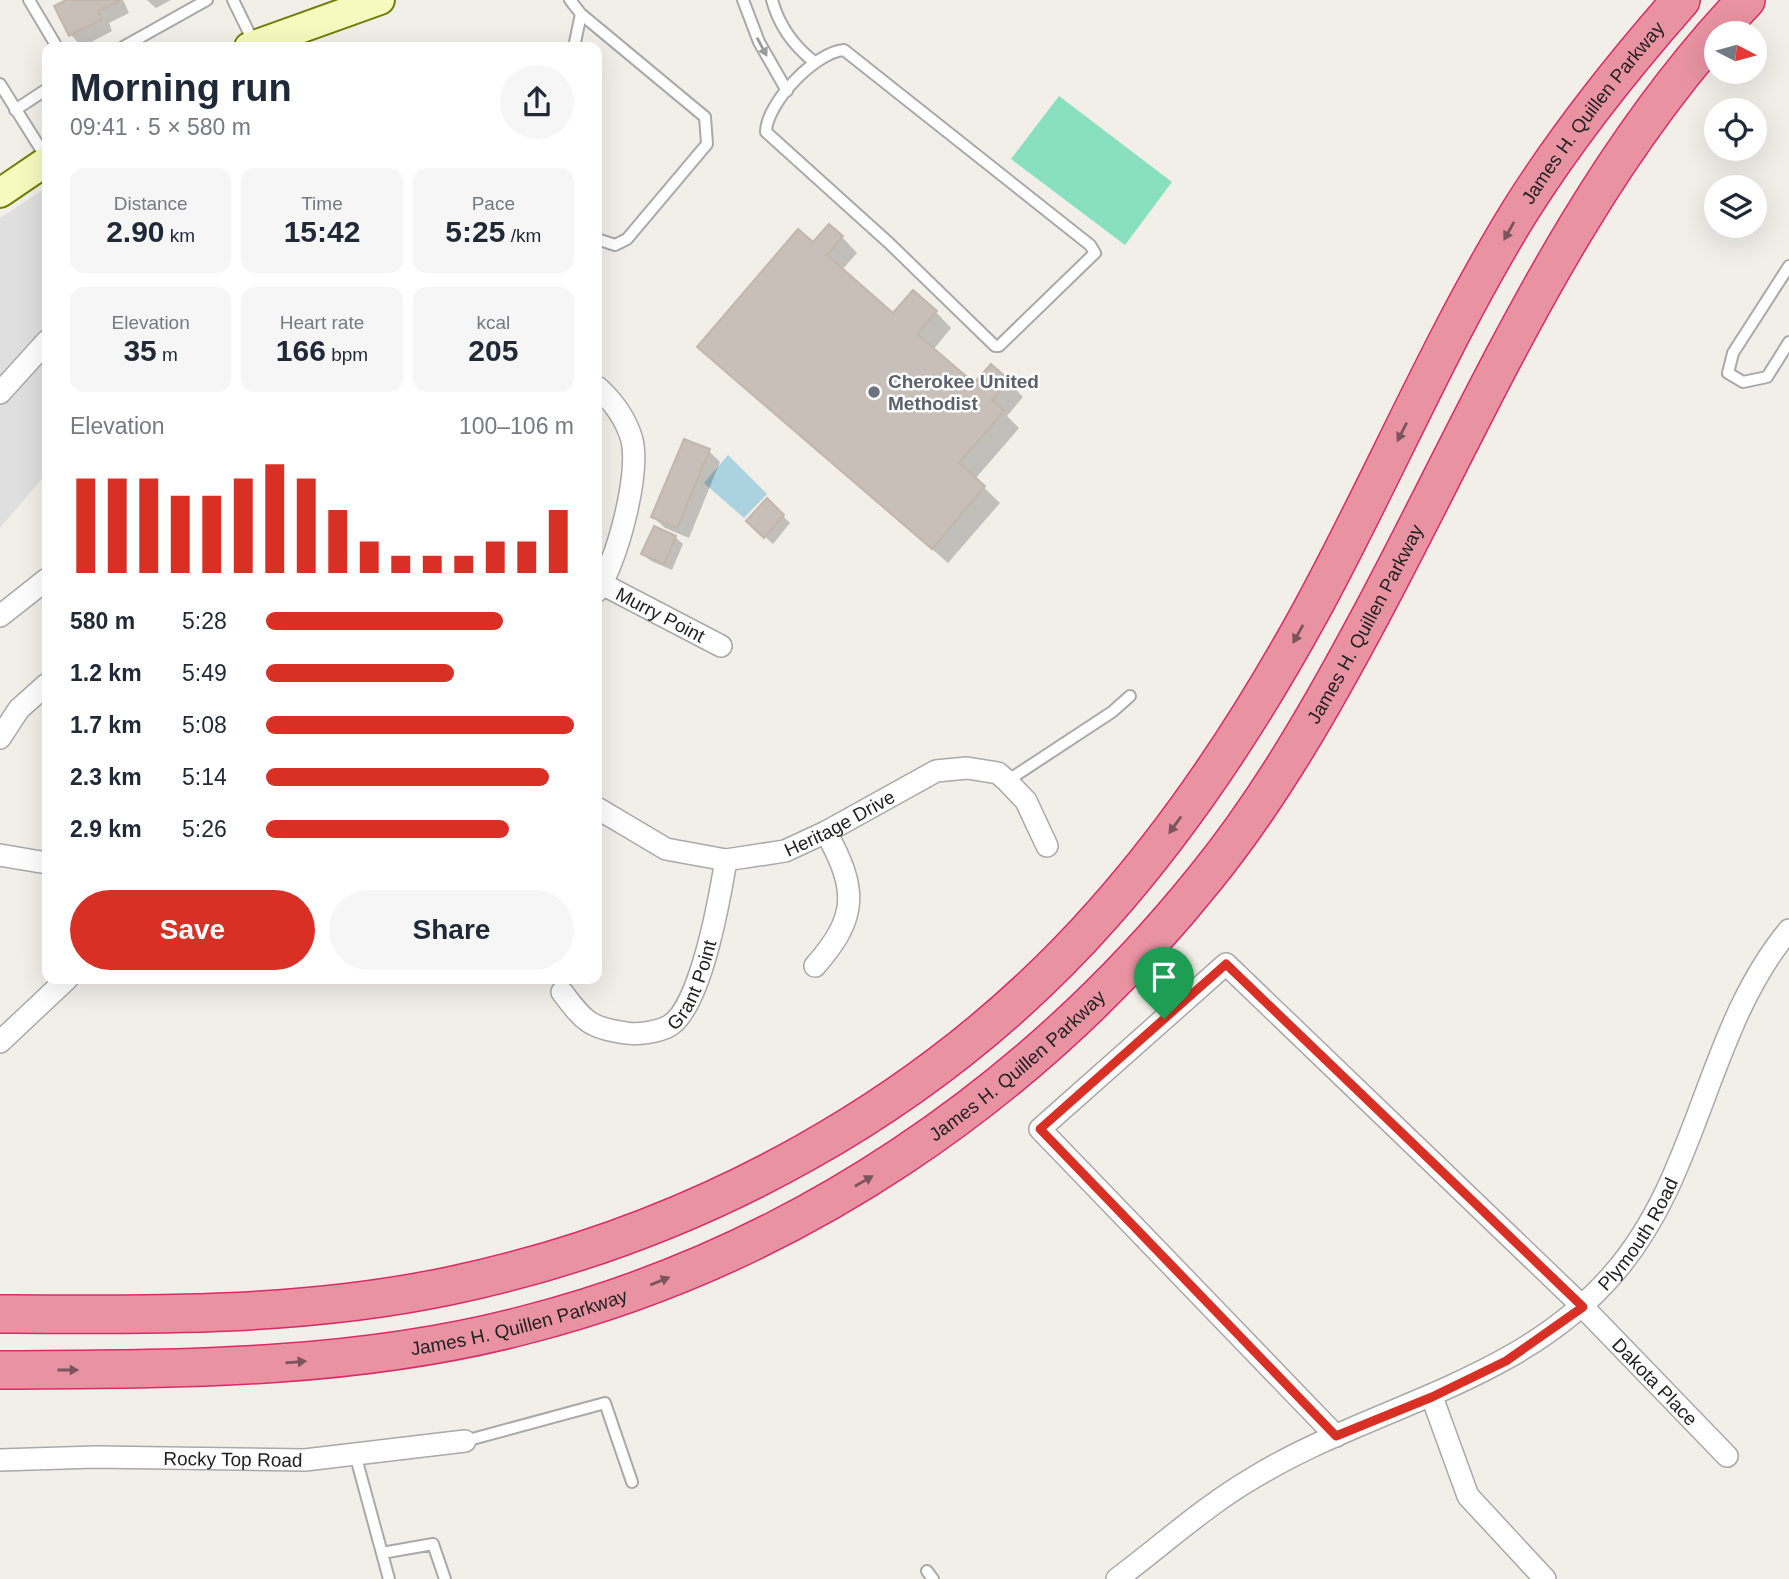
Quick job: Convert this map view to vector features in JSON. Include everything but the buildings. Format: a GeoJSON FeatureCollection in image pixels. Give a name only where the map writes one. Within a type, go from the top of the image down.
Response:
{"type":"FeatureCollection","features":[{"type":"Feature","properties":{"kind":"highway","name":"James H. Quillen Parkway"},"geometry":{"type":"LineString","coordinates":[[0,1314],[137,1315],[256,1311],[340,1304],[447,1287],[534,1266],[614,1240],[732,1192],[819,1146],[899,1094],[975,1037],[1038,981],[1100,918],[1157,850],[1214,771],[1270,683],[1313,607],[1455,327],[1519,213],[1574,130],[1631,57],[1681,0]]}},
{"type":"Feature","properties":{"kind":"highway","name":"James H. Quillen Parkway"},"geometry":{"type":"LineString","coordinates":[[0,1370],[260,1365],[355,1356],[525,1325],[628,1293],[710,1261],[809,1213],[885,1168],[969,1110],[1026,1064],[1087,1007],[1151,942],[1224,852],[1304,732],[1371,614],[1543,281],[1607,175],[1676,82],[1746,0]]}},
{"type":"Feature","properties":{"kind":"main road"},"geometry":{"type":"LineString","coordinates":[[261,42],[380,0]]}},
{"type":"Feature","properties":{"kind":"main road"},"geometry":{"type":"LineString","coordinates":[[0,194],[42,164]]}},
{"type":"Feature","properties":{"kind":"street"},"geometry":{"type":"LineString","coordinates":[[0,393],[42,347]]}},
{"type":"Feature","properties":{"kind":"street"},"geometry":{"type":"LineString","coordinates":[[602,391],[614,401],[632,441],[630,494],[623,528],[602,580]]}},
{"type":"Feature","properties":{"kind":"street"},"geometry":{"type":"LineString","coordinates":[[0,616],[42,583]]}},
{"type":"Feature","properties":{"kind":"street","name":"Murry Point"},"geometry":{"type":"LineString","coordinates":[[602,589],[721,646]]}},
{"type":"Feature","properties":{"kind":"street"},"geometry":{"type":"LineString","coordinates":[[0,738],[19,709],[42,688]]}},
{"type":"Feature","properties":{"kind":"street","name":"Heritage Drive"},"geometry":{"type":"LineString","coordinates":[[602,811],[666,849],[726,860],[785,851],[826,832],[936,771],[967,768],[998,773],[1007,781],[1026,800],[1046,846]]}},
{"type":"Feature","properties":{"kind":"street"},"geometry":{"type":"LineString","coordinates":[[815,966],[831,948],[844,925],[849,900],[846,869],[826,832]]}},
{"type":"Feature","properties":{"kind":"street"},"geometry":{"type":"LineString","coordinates":[[0,855],[42,862]]}},
{"type":"Feature","properties":{"kind":"street","name":"Grant Point"},"geometry":{"type":"LineString","coordinates":[[562,992],[583,1021],[610,1031],[634,1035],[668,1027],[682,1014],[706,954],[718,914],[726,860]]}},
{"type":"Feature","properties":{"kind":"street","name":"Plymouth Road"},"geometry":{"type":"LineString","coordinates":[[1116,1579],[1252,1478],[1336,1436],[1432,1397],[1506,1361],[1583,1307],[1623,1263],[1660,1207],[1751,987],[1789,930]]}},
{"type":"Feature","properties":{"kind":"street","name":"Dakota Place"},"geometry":{"type":"LineString","coordinates":[[1336,1436],[1040,1129],[1226,964],[1583,1307],[1727,1456]]}},
{"type":"Feature","properties":{"kind":"street"},"geometry":{"type":"LineString","coordinates":[[0,1042],[62,984]]}},
{"type":"Feature","properties":{"kind":"street"},"geometry":{"type":"LineString","coordinates":[[1432,1397],[1468,1496],[1545,1579]]}},
{"type":"Feature","properties":{"kind":"street","name":"Rocky Top Road"},"geometry":{"type":"LineString","coordinates":[[0,1460],[95,1457],[305,1460],[466,1441]]}},
{"type":"Feature","properties":{"kind":"lane"},"geometry":{"type":"LineString","coordinates":[[29,0],[54,42]]}},
{"type":"Feature","properties":{"kind":"lane"},"geometry":{"type":"LineString","coordinates":[[132,42],[207,0]]}},
{"type":"Feature","properties":{"kind":"lane"},"geometry":{"type":"LineString","coordinates":[[233,0],[251,42]]}},
{"type":"Feature","properties":{"kind":"lane"},"geometry":{"type":"LineString","coordinates":[[570,0],[581,14],[705,117],[708,130],[707,144],[627,239],[615,245],[602,241]]}},
{"type":"Feature","properties":{"kind":"lane"},"geometry":{"type":"LineString","coordinates":[[743,0],[759,42],[787,91]]}},
{"type":"Feature","properties":{"kind":"lane"},"geometry":{"type":"LineString","coordinates":[[772,0],[777,18],[797,48],[813,61]]}},
{"type":"Feature","properties":{"kind":"lane"},"geometry":{"type":"LineString","coordinates":[[575,42],[581,14]]}},
{"type":"Feature","properties":{"kind":"lane"},"geometry":{"type":"LineString","coordinates":[[844,50],[1090,245],[1095,253],[999,346],[995,346],[889,243],[766,132],[766,124],[787,91],[813,61],[844,50]]}},
{"type":"Feature","properties":{"kind":"lane"},"geometry":{"type":"LineString","coordinates":[[0,85],[42,152]]}},
{"type":"Feature","properties":{"kind":"lane"},"geometry":{"type":"LineString","coordinates":[[15,110],[42,92]]}},
{"type":"Feature","properties":{"kind":"lane"},"geometry":{"type":"LineString","coordinates":[[1789,265],[1733,353],[1728,373],[1743,382],[1767,377],[1789,342]]}},
{"type":"Feature","properties":{"kind":"lane"},"geometry":{"type":"LineString","coordinates":[[1007,781],[1112,712],[1130,696]]}},
{"type":"Feature","properties":{"kind":"lane"},"geometry":{"type":"LineString","coordinates":[[466,1441],[605,1403],[632,1482]]}},
{"type":"Feature","properties":{"kind":"lane"},"geometry":{"type":"LineString","coordinates":[[355,1454],[389,1579]]}},
{"type":"Feature","properties":{"kind":"lane"},"geometry":{"type":"LineString","coordinates":[[382,1553],[433,1544],[445,1579]]}},
{"type":"Feature","properties":{"kind":"shaded area"},"geometry":{"type":"Polygon","coordinates":[[[42,190],[42,479],[0,528],[0,218],[42,190]]]}},
{"type":"Feature","properties":{"kind":"green space"},"geometry":{"type":"Polygon","coordinates":[[[1059,96],[1172,182],[1125,245],[1011,159],[1059,96]]]}},
{"type":"Feature","properties":{"kind":"water"},"geometry":{"type":"Polygon","coordinates":[[[728,455],[767,494],[744,518],[704,483],[728,455]]]}},
{"type":"Feature","properties":{"kind":"place","name":"Cherokee United Methodist"},"geometry":{"type":"Point","coordinates":[874,392]}},
{"type":"Feature","properties":{"kind":"route"},"geometry":{"type":"LineString","coordinates":[[1226,964],[1583,1307],[1506,1361],[1432,1397],[1336,1436],[1040,1129],[1164,1019],[1226,964]]}}]}
